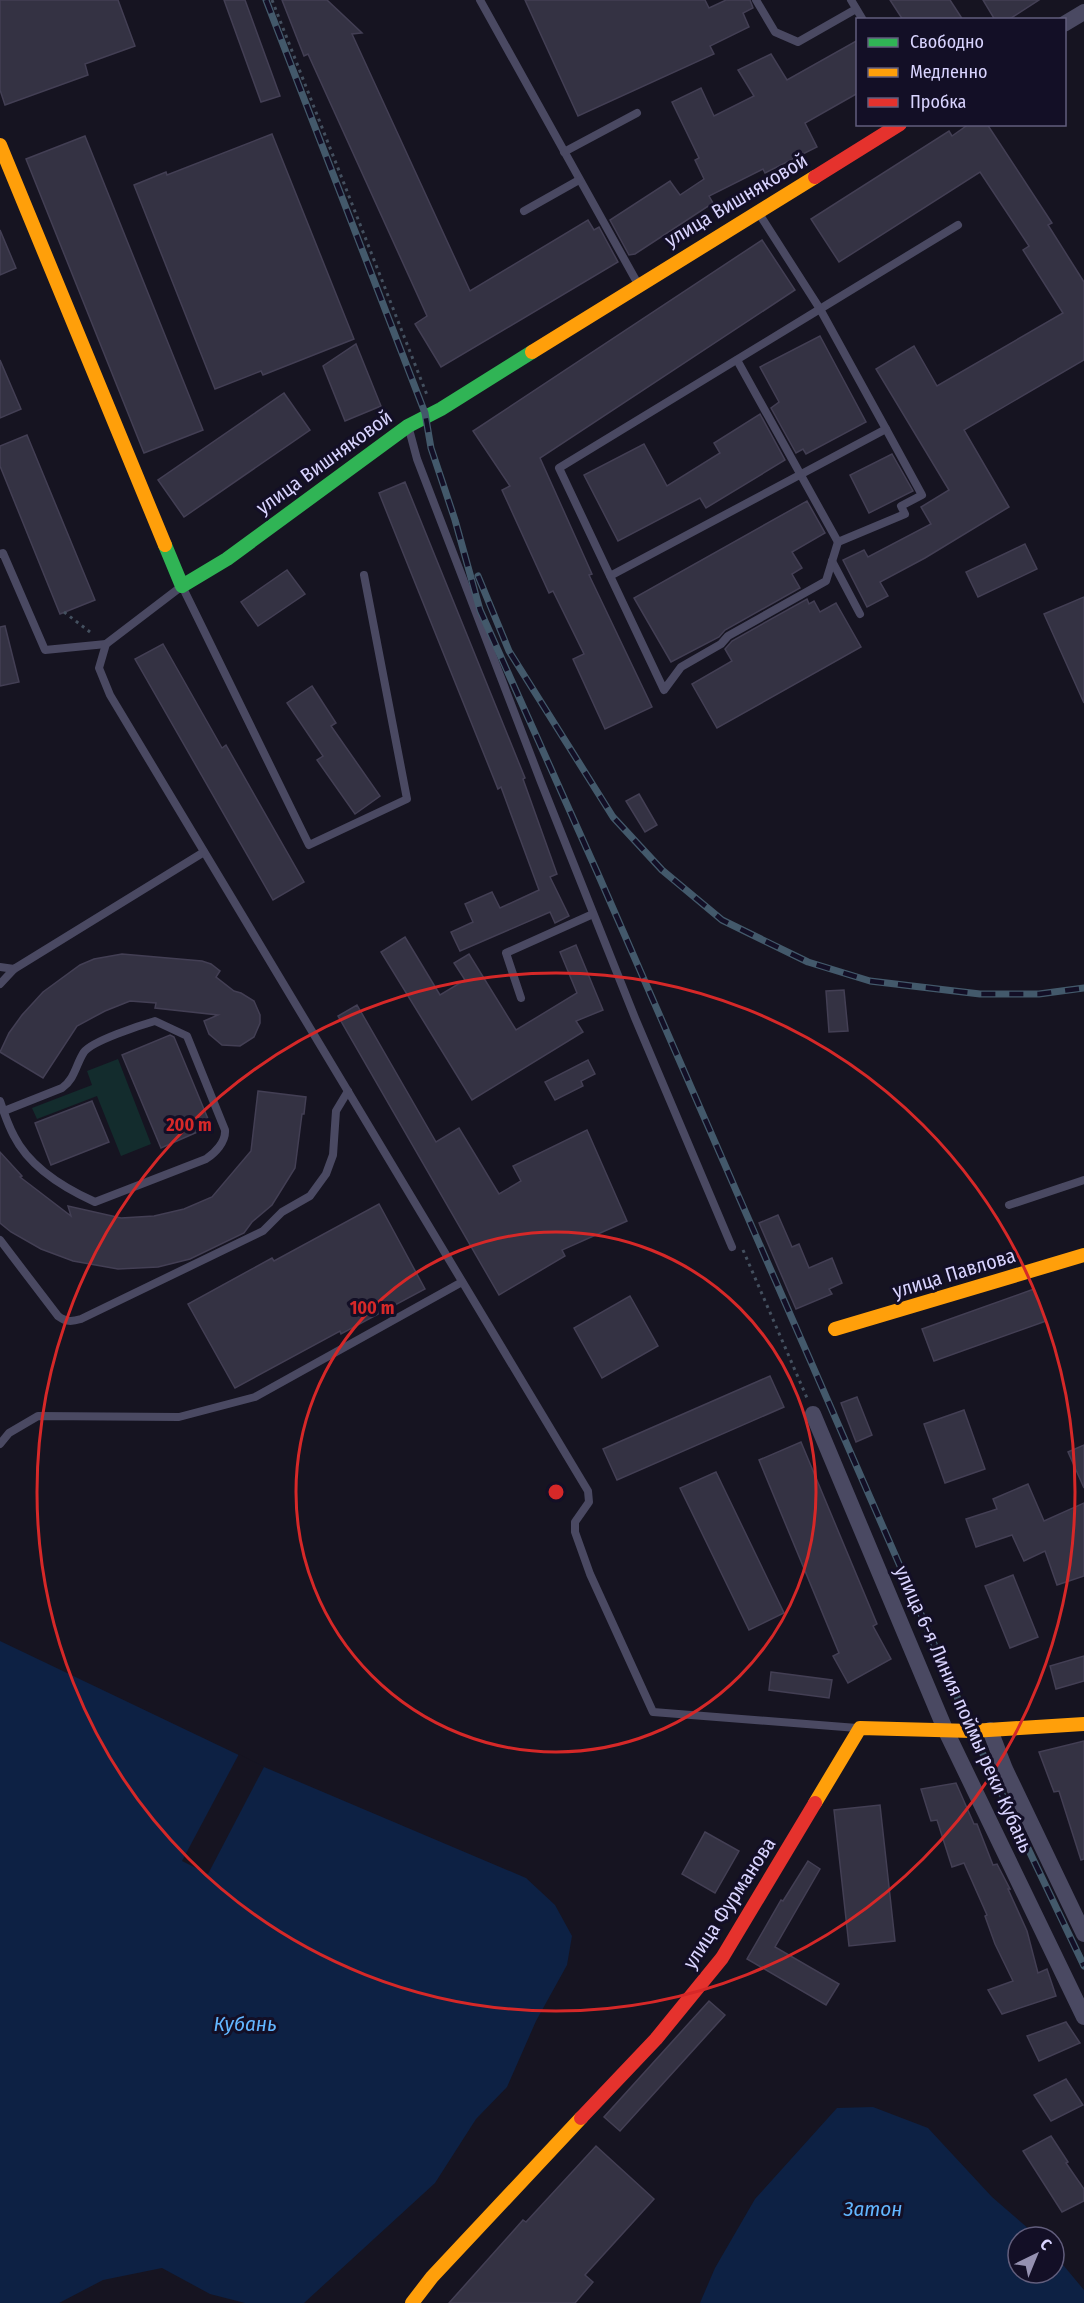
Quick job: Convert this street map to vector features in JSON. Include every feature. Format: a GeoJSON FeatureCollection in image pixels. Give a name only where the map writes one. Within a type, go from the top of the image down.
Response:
{"type":"FeatureCollection","features":[{"type":"Feature","properties":{"kind":"street"},"geometry":{"type":"LineString","coordinates":[[1066,23],[1084,12]]}},
{"type":"Feature","properties":{"kind":"street","name":"улица Вишняковой"},"geometry":{"type":"LineString","coordinates":[[182,586],[227,559],[408,426],[441,409],[897,126]]}},
{"type":"Feature","properties":{"kind":"street"},"geometry":{"type":"LineString","coordinates":[[0,145],[182,586]]}},
{"type":"Feature","properties":{"kind":"street","name":"улица Павлова"},"geometry":{"type":"LineString","coordinates":[[835,1329],[1084,1255]]}},
{"type":"Feature","properties":{"kind":"street","name":"улица 6-я Линия поймы реки Кубань"},"geometry":{"type":"LineString","coordinates":[[813,1414],[945,1729],[1084,2017]]}},
{"type":"Feature","properties":{"kind":"street"},"geometry":{"type":"LineString","coordinates":[[860,1728],[990,1730],[1084,1724]]}},
{"type":"Feature","properties":{"kind":"street","name":"улица Фурманова"},"geometry":{"type":"LineString","coordinates":[[412,2303],[432,2277],[656,2039],[722,1958],[860,1728]]}},
{"type":"Feature","properties":{"kind":"street","name":"улица 6-я Линия поймы реки Кубань"},"geometry":{"type":"LineString","coordinates":[[990,1730],[1005,1769],[1084,1935]]}},
{"type":"Feature","properties":{"kind":"lane"},"geometry":{"type":"LineString","coordinates":[[480,0],[639,285]]}},
{"type":"Feature","properties":{"kind":"lane"},"geometry":{"type":"LineString","coordinates":[[756,0],[775,32],[798,42],[856,9]]}},
{"type":"Feature","properties":{"kind":"lane"},"geometry":{"type":"LineString","coordinates":[[851,0],[862,18]]}},
{"type":"Feature","properties":{"kind":"lane"},"geometry":{"type":"LineString","coordinates":[[564,152],[637,113]]}},
{"type":"Feature","properties":{"kind":"lane"},"geometry":{"type":"LineString","coordinates":[[524,211],[579,180]]}},
{"type":"Feature","properties":{"kind":"lane"},"geometry":{"type":"LineString","coordinates":[[758,212],[820,309],[922,495],[901,506],[905,514],[838,542]]}},
{"type":"Feature","properties":{"kind":"lane"},"geometry":{"type":"LineString","coordinates":[[737,360],[838,542],[826,581],[728,636],[721,644],[681,667],[664,690],[559,468],[958,225]]}},
{"type":"Feature","properties":{"kind":"lane"},"geometry":{"type":"LineString","coordinates":[[408,426],[421,470],[593,914],[732,1247]]}},
{"type":"Feature","properties":{"kind":"lane"},"geometry":{"type":"LineString","coordinates":[[610,576],[886,429]]}},
{"type":"Feature","properties":{"kind":"lane"},"geometry":{"type":"LineString","coordinates":[[0,554],[3,553],[45,650],[106,644],[182,586],[309,845],[407,799],[364,575]]}},
{"type":"Feature","properties":{"kind":"lane"},"geometry":{"type":"LineString","coordinates":[[832,561],[860,614]]}},
{"type":"Feature","properties":{"kind":"lane"},"geometry":{"type":"LineString","coordinates":[[106,644],[99,668],[110,695],[588,1491],[589,1502],[575,1522],[575,1532],[590,1574],[653,1712],[860,1728]]}},
{"type":"Feature","properties":{"kind":"lane"},"geometry":{"type":"LineString","coordinates":[[0,984],[14,969],[204,852]]}},
{"type":"Feature","properties":{"kind":"lane"},"geometry":{"type":"LineString","coordinates":[[521,998],[506,953],[593,914]]}},
{"type":"Feature","properties":{"kind":"lane"},"geometry":{"type":"LineString","coordinates":[[0,967],[14,969]]}},
{"type":"Feature","properties":{"kind":"lane"},"geometry":{"type":"LineString","coordinates":[[0,1101],[14,1137],[36,1164],[64,1186],[95,1202],[206,1159],[214,1153],[225,1136],[187,1036],[155,1021],[91,1045],[82,1054],[68,1083],[62,1088],[4,1111]]}},
{"type":"Feature","properties":{"kind":"lane"},"geometry":{"type":"LineString","coordinates":[[0,1240],[58,1316],[65,1321],[73,1322],[81,1319],[263,1231],[282,1212],[310,1196],[332,1163],[336,1111],[348,1091]]}},
{"type":"Feature","properties":{"kind":"lane"},"geometry":{"type":"LineString","coordinates":[[1009,1205],[1084,1180]]}},
{"type":"Feature","properties":{"kind":"lane"},"geometry":{"type":"LineString","coordinates":[[0,1444],[9,1432],[38,1416],[179,1417],[255,1397],[462,1282]]}},
{"type":"Feature","properties":{"kind":"path"},"geometry":{"type":"LineString","coordinates":[[272,0],[433,409],[441,409]]}},
{"type":"Feature","properties":{"kind":"path"},"geometry":{"type":"LineString","coordinates":[[64,612],[106,644]]}},
{"type":"Feature","properties":{"kind":"path"},"geometry":{"type":"LineString","coordinates":[[732,1247],[743,1250],[813,1414]]}},
{"type":"Feature","properties":{"kind":"green space"},"geometry":{"type":"Polygon","coordinates":[[[118,1059],[151,1144],[121,1156],[97,1096],[37,1119],[32,1108],[92,1085],[87,1071],[118,1059]]]}},
{"type":"Feature","properties":{"kind":"water","name":"Кубань"},"geometry":{"type":"Polygon","coordinates":[[[0,1641],[264,1767],[526,1878],[555,1905],[572,1936],[567,1965],[536,2021],[507,2087],[476,2119],[435,2183],[304,2303],[245,2303],[210,2294],[162,2268],[103,2280],[59,2303],[0,2303],[0,1641]]]}},
{"type":"Feature","properties":{"kind":"water","name":"Затон"},"geometry":{"type":"Polygon","coordinates":[[[873,2107],[928,2128],[992,2197],[1024,2225],[1006,2225],[1006,2285],[1066,2285],[1066,2268],[1084,2290],[1084,2303],[700,2303],[715,2268],[755,2199],[837,2108],[873,2107]]]}},
{"type":"Feature","properties":{"kind":"pier"},"geometry":{"type":"Polygon","coordinates":[[[239,1754],[264,1767],[208,1874],[182,1861],[239,1754]]]}},
{"type":"Feature","properties":{"kind":"building"},"geometry":{"type":"Polygon","coordinates":[[[0,0],[118,0],[135,46],[85,64],[88,75],[5,105],[0,90],[0,0]]]}},
{"type":"Feature","properties":{"kind":"building"},"geometry":{"type":"Polygon","coordinates":[[[224,0],[245,0],[280,96],[261,102],[224,0]]]}},
{"type":"Feature","properties":{"kind":"building"},"geometry":{"type":"Polygon","coordinates":[[[282,0],[327,0],[362,33],[352,34],[470,291],[588,220],[594,230],[599,227],[618,262],[441,367],[415,324],[427,316],[308,54],[304,56],[282,0]]]}},
{"type":"Feature","properties":{"kind":"building"},"geometry":{"type":"Polygon","coordinates":[[[525,0],[705,0],[709,8],[726,0],[750,0],[753,8],[743,13],[749,27],[710,46],[714,54],[578,116],[525,0]]]}},
{"type":"Feature","properties":{"kind":"building"},"geometry":{"type":"Polygon","coordinates":[[[890,0],[950,0],[962,18],[902,18],[890,0]]]}},
{"type":"Feature","properties":{"kind":"building"},"geometry":{"type":"Polygon","coordinates":[[[983,0],[1039,0],[1011,18],[994,18],[983,0]]]}},
{"type":"Feature","properties":{"kind":"building"},"geometry":{"type":"Polygon","coordinates":[[[856,41],[856,94],[805,123],[817,147],[765,173],[763,169],[709,196],[713,203],[635,254],[629,255],[610,220],[670,181],[680,195],[704,179],[695,160],[699,158],[672,102],[701,88],[714,116],[754,96],[738,70],[771,54],[787,80],[856,41]]]}},
{"type":"Feature","properties":{"kind":"building"},"geometry":{"type":"Polygon","coordinates":[[[966,126],[988,126],[1052,223],[1048,225],[1084,282],[1084,360],[964,430],[1009,507],[925,558],[880,582],[888,596],[867,607],[843,560],[864,550],[868,557],[931,524],[921,507],[949,490],[876,369],[914,346],[937,386],[1063,313],[1023,250],[1029,246],[980,172],[839,262],[811,219],[949,131],[952,136],[966,126]]]}},
{"type":"Feature","properties":{"kind":"building"},"geometry":{"type":"Polygon","coordinates":[[[272,134],[354,339],[263,375],[261,371],[215,389],[134,185],[166,172],[167,175],[272,134]]]}},
{"type":"Feature","properties":{"kind":"building"},"geometry":{"type":"Polygon","coordinates":[[[85,136],[203,430],[144,453],[26,159],[85,136]]]}},
{"type":"Feature","properties":{"kind":"building"},"geometry":{"type":"Polygon","coordinates":[[[0,230],[16,268],[0,275],[0,230]]]}},
{"type":"Feature","properties":{"kind":"building"},"geometry":{"type":"Polygon","coordinates":[[[762,240],[795,290],[540,458],[592,574],[589,575],[652,707],[605,729],[573,659],[584,654],[553,591],[549,593],[502,490],[510,486],[473,431],[762,240]]]}},
{"type":"Feature","properties":{"kind":"building"},"geometry":{"type":"Polygon","coordinates":[[[820,336],[866,422],[806,454],[803,449],[796,453],[771,408],[779,402],[760,367],[820,336]]]}},
{"type":"Feature","properties":{"kind":"building"},"geometry":{"type":"Polygon","coordinates":[[[356,344],[381,406],[345,421],[323,366],[356,344]]]}},
{"type":"Feature","properties":{"kind":"building"},"geometry":{"type":"Polygon","coordinates":[[[0,360],[21,409],[0,418],[0,360]]]}},
{"type":"Feature","properties":{"kind":"building"},"geometry":{"type":"Polygon","coordinates":[[[284,393],[310,430],[184,517],[158,480],[284,393]]]}},
{"type":"Feature","properties":{"kind":"building"},"geometry":{"type":"Polygon","coordinates":[[[760,414],[785,460],[706,508],[700,498],[618,541],[584,475],[644,444],[667,486],[720,453],[714,443],[760,414]]]}},
{"type":"Feature","properties":{"kind":"building"},"geometry":{"type":"Polygon","coordinates":[[[27,435],[95,600],[60,614],[0,466],[0,446],[27,435]]]}},
{"type":"Feature","properties":{"kind":"building"},"geometry":{"type":"Polygon","coordinates":[[[892,454],[913,491],[869,513],[850,475],[892,454]]]}},
{"type":"Feature","properties":{"kind":"building"},"geometry":{"type":"Polygon","coordinates":[[[405,482],[525,778],[523,779],[557,874],[550,877],[569,916],[555,923],[550,912],[460,951],[451,932],[473,922],[465,904],[492,892],[500,908],[539,890],[501,787],[498,789],[379,493],[405,482]]]}},
{"type":"Feature","properties":{"kind":"building"},"geometry":{"type":"Polygon","coordinates":[[[807,501],[825,533],[792,552],[802,568],[792,574],[800,588],[725,630],[719,637],[671,662],[634,598],[807,501]]]}},
{"type":"Feature","properties":{"kind":"building"},"geometry":{"type":"Polygon","coordinates":[[[1025,544],[1037,569],[978,597],[966,572],[1025,544]]]}},
{"type":"Feature","properties":{"kind":"building"},"geometry":{"type":"Polygon","coordinates":[[[287,570],[305,594],[258,626],[241,602],[287,570]]]}},
{"type":"Feature","properties":{"kind":"building"},"geometry":{"type":"Polygon","coordinates":[[[1084,597],[1084,703],[1044,614],[1084,597]]]}},
{"type":"Feature","properties":{"kind":"building"},"geometry":{"type":"Polygon","coordinates":[[[807,599],[809,604],[814,601],[820,612],[836,603],[861,647],[717,728],[692,684],[732,661],[725,649],[732,641],[807,599]]]}},
{"type":"Feature","properties":{"kind":"building"},"geometry":{"type":"Polygon","coordinates":[[[5,626],[19,682],[0,686],[0,627],[5,626]]]}},
{"type":"Feature","properties":{"kind":"building"},"geometry":{"type":"Polygon","coordinates":[[[163,644],[222,748],[226,745],[304,882],[273,900],[135,659],[163,644]]]}},
{"type":"Feature","properties":{"kind":"building"},"geometry":{"type":"Polygon","coordinates":[[[312,686],[336,723],[331,726],[380,796],[355,814],[317,760],[323,756],[287,703],[312,686]]]}},
{"type":"Feature","properties":{"kind":"building"},"geometry":{"type":"Polygon","coordinates":[[[639,794],[657,825],[645,832],[626,801],[639,794]]]}},
{"type":"Feature","properties":{"kind":"building"},"geometry":{"type":"Polygon","coordinates":[[[405,937],[440,995],[465,980],[454,963],[469,954],[516,1030],[577,993],[560,952],[576,945],[603,1010],[576,1021],[583,1032],[472,1100],[381,952],[405,937]]]}},
{"type":"Feature","properties":{"kind":"building"},"geometry":{"type":"Polygon","coordinates":[[[122,954],[202,961],[211,964],[220,971],[216,977],[234,991],[254,1001],[260,1015],[260,1023],[254,1037],[240,1046],[222,1045],[209,1034],[204,1021],[218,1015],[155,1008],[156,1003],[130,1001],[77,1026],[43,1078],[0,1052],[9,1033],[43,992],[80,965],[94,959],[122,954]]]}},
{"type":"Feature","properties":{"kind":"building"},"geometry":{"type":"Polygon","coordinates":[[[844,990],[848,1031],[829,1032],[826,991],[844,990]]]}},
{"type":"Feature","properties":{"kind":"building"},"geometry":{"type":"Polygon","coordinates":[[[357,1005],[436,1142],[459,1128],[499,1194],[521,1181],[513,1166],[587,1130],[627,1221],[562,1250],[565,1256],[499,1295],[338,1016],[357,1005]]]}},
{"type":"Feature","properties":{"kind":"building"},"geometry":{"type":"Polygon","coordinates":[[[170,1035],[174,1037],[211,1126],[161,1148],[122,1055],[170,1035]]]}},
{"type":"Feature","properties":{"kind":"building"},"geometry":{"type":"Polygon","coordinates":[[[588,1060],[595,1074],[581,1081],[583,1086],[555,1100],[545,1082],[588,1060]]]}},
{"type":"Feature","properties":{"kind":"building"},"geometry":{"type":"Polygon","coordinates":[[[258,1091],[306,1097],[295,1168],[272,1205],[252,1222],[244,1233],[190,1259],[158,1267],[118,1269],[73,1261],[41,1249],[0,1223],[0,1152],[22,1176],[20,1177],[71,1216],[68,1206],[121,1218],[154,1216],[184,1209],[212,1197],[251,1151],[258,1091]]]}},
{"type":"Feature","properties":{"kind":"building"},"geometry":{"type":"Polygon","coordinates":[[[92,1101],[109,1142],[51,1165],[35,1123],[92,1101]]]}},
{"type":"Feature","properties":{"kind":"building"},"geometry":{"type":"Polygon","coordinates":[[[379,1204],[425,1289],[341,1334],[340,1331],[235,1388],[188,1304],[379,1204]]]}},
{"type":"Feature","properties":{"kind":"building"},"geometry":{"type":"Polygon","coordinates":[[[778,1215],[792,1247],[799,1244],[809,1268],[832,1258],[842,1283],[829,1289],[832,1294],[796,1309],[759,1223],[778,1215]]]}},
{"type":"Feature","properties":{"kind":"building"},"geometry":{"type":"Polygon","coordinates":[[[1034,1289],[1046,1321],[934,1361],[922,1329],[1034,1289]]]}},
{"type":"Feature","properties":{"kind":"building"},"geometry":{"type":"Polygon","coordinates":[[[630,1296],[658,1346],[602,1378],[574,1328],[630,1296]]]}},
{"type":"Feature","properties":{"kind":"building"},"geometry":{"type":"Polygon","coordinates":[[[770,1376],[784,1407],[617,1480],[603,1449],[770,1376]]]}},
{"type":"Feature","properties":{"kind":"building"},"geometry":{"type":"Polygon","coordinates":[[[857,1397],[872,1435],[856,1442],[841,1403],[857,1397]]]}},
{"type":"Feature","properties":{"kind":"building"},"geometry":{"type":"Polygon","coordinates":[[[964,1410],[985,1469],[945,1483],[924,1424],[964,1410]]]}},
{"type":"Feature","properties":{"kind":"building"},"geometry":{"type":"Polygon","coordinates":[[[801,1442],[877,1624],[873,1626],[891,1659],[848,1683],[833,1656],[839,1653],[759,1460],[801,1442]]]}},
{"type":"Feature","properties":{"kind":"building"},"geometry":{"type":"Polygon","coordinates":[[[1084,1445],[1084,1488],[1068,1452],[1084,1445]]]}},
{"type":"Feature","properties":{"kind":"building"},"geometry":{"type":"Polygon","coordinates":[[[716,1472],[784,1613],[749,1630],[680,1488],[716,1472]]]}},
{"type":"Feature","properties":{"kind":"building"},"geometry":{"type":"Polygon","coordinates":[[[1028,1484],[1044,1521],[1084,1503],[1084,1576],[1057,1585],[1045,1551],[1024,1561],[1012,1535],[976,1547],[966,1519],[997,1509],[993,1499],[1028,1484]]]}},
{"type":"Feature","properties":{"kind":"building"},"geometry":{"type":"Polygon","coordinates":[[[1013,1575],[1038,1637],[1010,1648],[985,1586],[1013,1575]]]}},
{"type":"Feature","properties":{"kind":"building"},"geometry":{"type":"Polygon","coordinates":[[[1084,1656],[1084,1681],[1056,1689],[1050,1666],[1084,1656]]]}},
{"type":"Feature","properties":{"kind":"building"},"geometry":{"type":"Polygon","coordinates":[[[771,1672],[832,1680],[829,1698],[769,1690],[771,1672]]]}},
{"type":"Feature","properties":{"kind":"building"},"geometry":{"type":"Polygon","coordinates":[[[1084,1741],[1084,1859],[1081,1860],[1059,1791],[1054,1792],[1039,1752],[1084,1741]]]}},
{"type":"Feature","properties":{"kind":"building"},"geometry":{"type":"Polygon","coordinates":[[[956,1783],[974,1824],[977,1824],[993,1865],[997,1864],[1010,1889],[1008,1889],[1027,1931],[1038,1973],[1047,1969],[1056,1996],[1002,2014],[988,1990],[1013,1981],[995,1944],[985,1916],[987,1915],[964,1863],[952,1867],[937,1820],[931,1821],[921,1789],[956,1783]]]}},
{"type":"Feature","properties":{"kind":"building"},"geometry":{"type":"Polygon","coordinates":[[[880,1805],[895,1941],[849,1946],[834,1810],[880,1805]]]}},
{"type":"Feature","properties":{"kind":"building"},"geometry":{"type":"Polygon","coordinates":[[[705,1832],[739,1851],[715,1893],[682,1874],[705,1832]]]}},
{"type":"Feature","properties":{"kind":"building"},"geometry":{"type":"Polygon","coordinates":[[[808,1861],[820,1869],[775,1947],[839,1984],[826,2005],[747,1959],[781,1900],[783,1901],[808,1861]]]}},
{"type":"Feature","properties":{"kind":"building"},"geometry":{"type":"Polygon","coordinates":[[[709,2001],[725,2015],[620,2131],[604,2117],[709,2001]]]}},
{"type":"Feature","properties":{"kind":"building"},"geometry":{"type":"Polygon","coordinates":[[[1066,2022],[1080,2043],[1039,2061],[1027,2036],[1066,2022]]]}},
{"type":"Feature","properties":{"kind":"building"},"geometry":{"type":"Polygon","coordinates":[[[1066,2079],[1083,2105],[1051,2121],[1034,2095],[1066,2079]]]}},
{"type":"Feature","properties":{"kind":"building"},"geometry":{"type":"Polygon","coordinates":[[[1051,2136],[1084,2189],[1084,2201],[1062,2212],[1023,2151],[1051,2136]]]}},
{"type":"Feature","properties":{"kind":"building"},"geometry":{"type":"Polygon","coordinates":[[[596,2146],[654,2199],[585,2275],[593,2282],[575,2303],[449,2303],[523,2220],[526,2222],[596,2146]]]}},
{"type":"Feature","properties":{"kind":"railway"},"geometry":{"type":"LineString","coordinates":[[266,0],[425,413],[431,448],[455,520],[480,610],[598,874],[972,1731],[1084,1966]]}},
{"type":"Feature","properties":{"kind":"railway"},"geometry":{"type":"LineString","coordinates":[[478,576],[509,651],[613,817],[662,870],[722,920],[808,962],[870,981],[980,994],[1039,994],[1084,988]]}},
{"type":"Feature","properties":{"kind":"traffic: fast"},"geometry":{"type":"LineString","coordinates":[[165,545],[182,586],[227,559],[408,426],[441,409],[532,352]]}},
{"type":"Feature","properties":{"kind":"traffic: slow"},"geometry":{"type":"LineString","coordinates":[[0,145],[165,545]]}},
{"type":"Feature","properties":{"kind":"traffic: slow"},"geometry":{"type":"LineString","coordinates":[[532,352],[815,177]]}},
{"type":"Feature","properties":{"kind":"traffic: slow"},"geometry":{"type":"LineString","coordinates":[[835,1329],[1084,1255]]}},
{"type":"Feature","properties":{"kind":"traffic: slow"},"geometry":{"type":"LineString","coordinates":[[815,1803],[860,1728],[972,1731],[1084,1724]]}},
{"type":"Feature","properties":{"kind":"traffic: slow"},"geometry":{"type":"LineString","coordinates":[[412,2303],[432,2277],[581,2118]]}},
{"type":"Feature","properties":{"kind":"traffic: jam"},"geometry":{"type":"LineString","coordinates":[[815,177],[897,126]]}},
{"type":"Feature","properties":{"kind":"traffic: jam"},"geometry":{"type":"LineString","coordinates":[[581,2118],[656,2039],[722,1958],[815,1803]]}}]}
